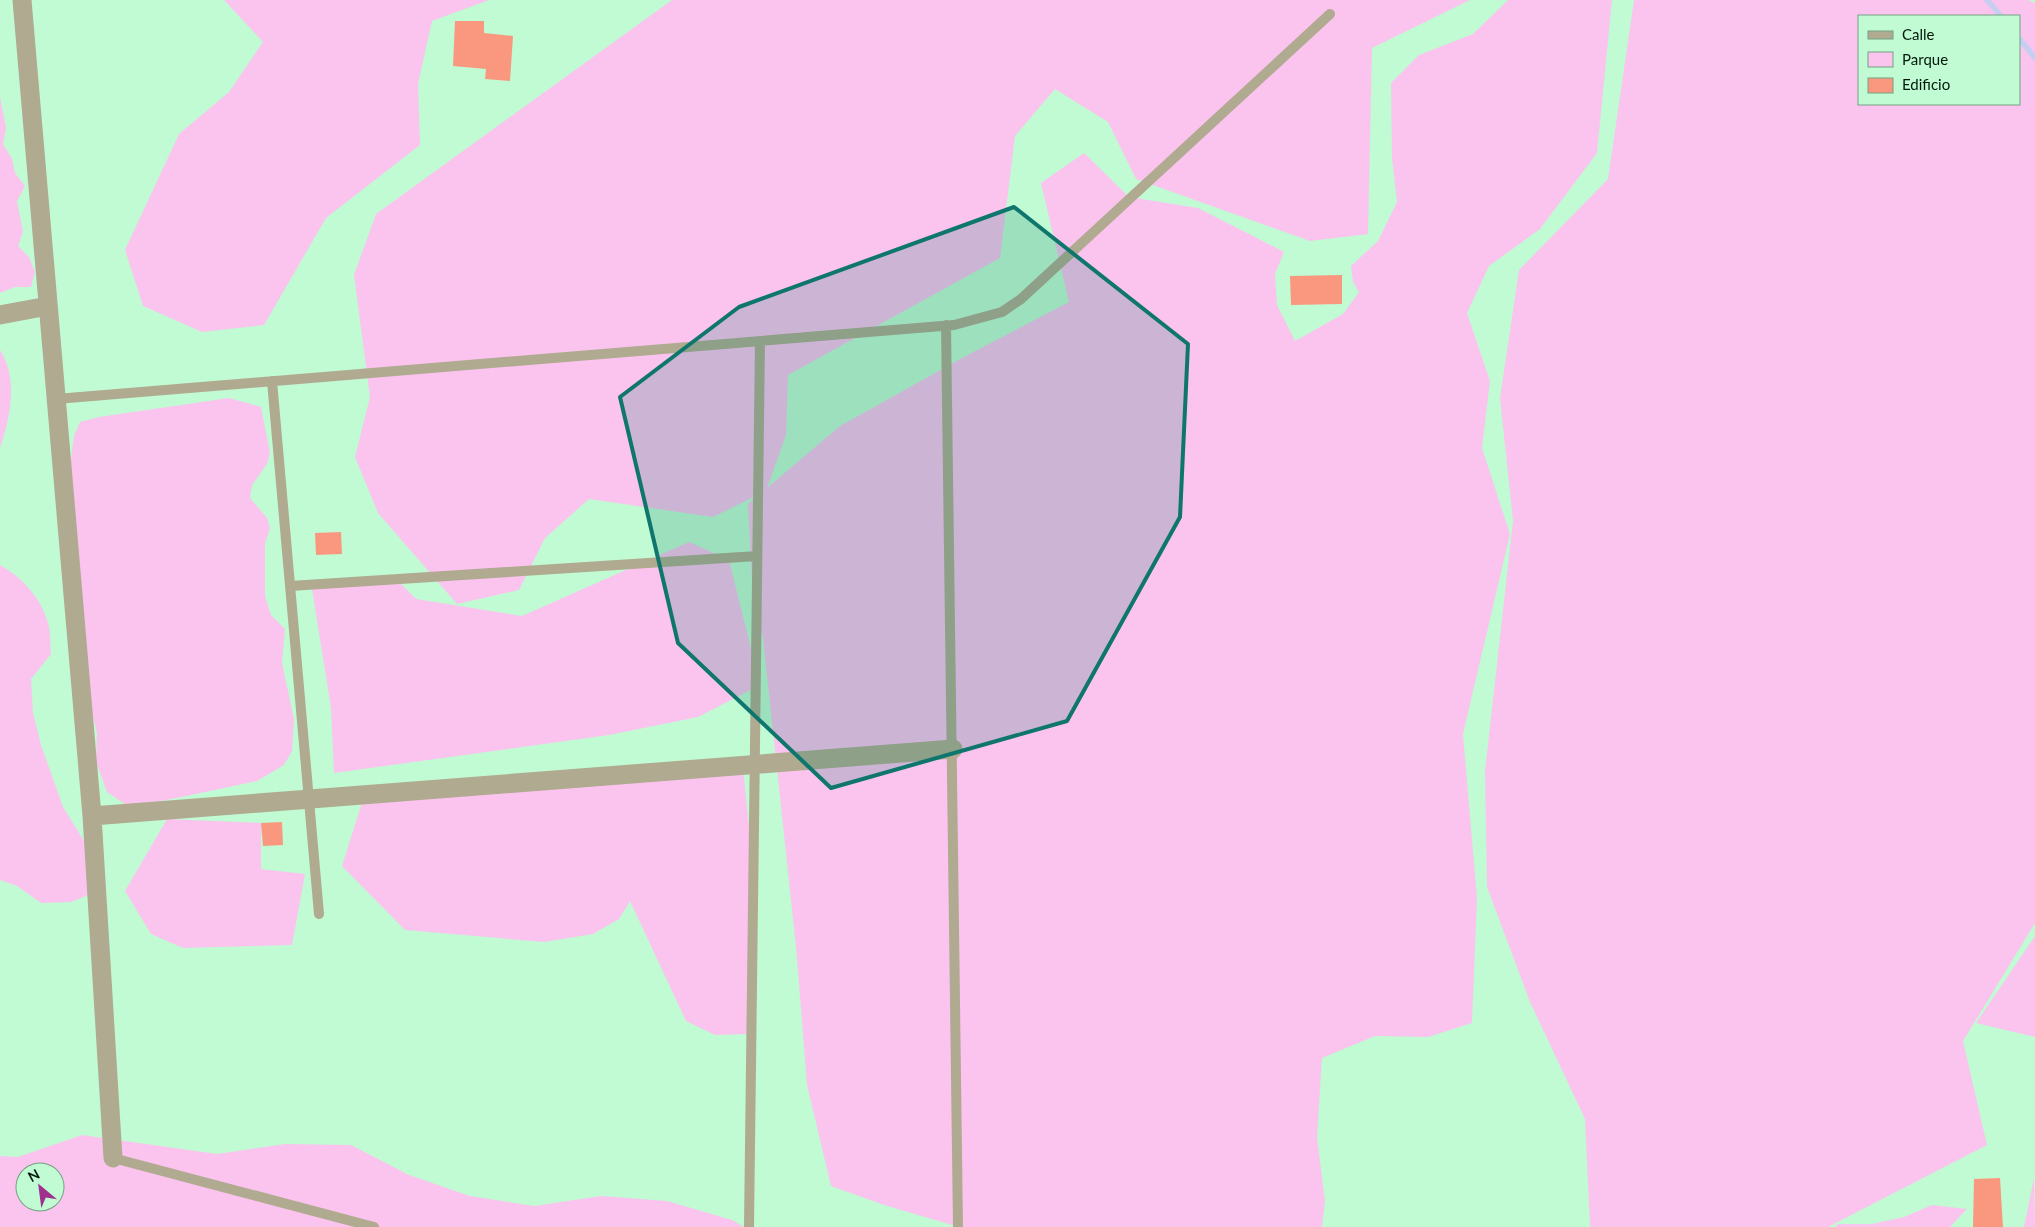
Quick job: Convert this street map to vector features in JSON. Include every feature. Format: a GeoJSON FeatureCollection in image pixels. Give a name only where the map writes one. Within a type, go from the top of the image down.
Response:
{"type":"FeatureCollection","features":[{"type":"Feature","properties":{"kind":"street"},"geometry":{"type":"LineString","coordinates":[[22,0],[92,816],[113,1158]]}},
{"type":"Feature","properties":{"kind":"street"},"geometry":{"type":"LineString","coordinates":[[0,315],[48,306]]}},
{"type":"Feature","properties":{"kind":"street"},"geometry":{"type":"LineString","coordinates":[[92,816],[953,749]]}},
{"type":"Feature","properties":{"kind":"lane"},"geometry":{"type":"LineString","coordinates":[[56,399],[946,325],[1002,312],[1021,299],[1330,14]]}},
{"type":"Feature","properties":{"kind":"lane"},"geometry":{"type":"LineString","coordinates":[[946,325],[958,1227]]}},
{"type":"Feature","properties":{"kind":"lane"},"geometry":{"type":"LineString","coordinates":[[749,1227],[760,341]]}},
{"type":"Feature","properties":{"kind":"lane"},"geometry":{"type":"LineString","coordinates":[[272,381],[319,914]]}},
{"type":"Feature","properties":{"kind":"lane"},"geometry":{"type":"LineString","coordinates":[[290,586],[757,556]]}},
{"type":"Feature","properties":{"kind":"lane"},"geometry":{"type":"LineString","coordinates":[[113,1158],[374,1227]]}},
{"type":"Feature","properties":{"kind":"highlighted area"},"geometry":{"type":"Polygon","coordinates":[[[1014,207],[1188,344],[1180,517],[1067,721],[831,788],[678,643],[620,397],[739,307],[1014,207]]]}},
{"type":"Feature","properties":{"kind":"green space"},"geometry":{"type":"Polygon","coordinates":[[[224,0],[489,0],[432,21],[418,84],[420,145],[326,218],[264,325],[202,332],[143,306],[125,250],[179,134],[229,92],[263,42],[224,0]]]}},
{"type":"Feature","properties":{"kind":"green space"},"geometry":{"type":"Polygon","coordinates":[[[672,0],[1470,0],[1372,48],[1368,234],[1310,241],[1136,179],[1108,122],[1055,89],[1015,136],[1000,258],[788,375],[786,435],[767,488],[840,426],[962,358],[1069,302],[1041,183],[1084,153],[1129,197],[1198,208],[1284,252],[1275,274],[1277,305],[1295,341],[1343,314],[1359,292],[1353,282],[1351,266],[1378,241],[1397,202],[1392,158],[1391,83],[1419,55],[1473,34],[1508,0],[1612,0],[1597,153],[1540,229],[1489,266],[1467,313],[1490,381],[1482,448],[1510,534],[1463,734],[1477,898],[1472,1023],[1428,1037],[1375,1036],[1322,1058],[1317,1137],[1325,1201],[1322,1227],[959,1227],[884,1205],[831,1186],[807,1085],[796,947],[763,638],[753,601],[748,504],[758,495],[713,517],[589,499],[545,538],[519,590],[457,604],[378,513],[355,457],[370,397],[354,275],[376,214],[672,0]]]}},
{"type":"Feature","properties":{"kind":"green space"},"geometry":{"type":"Polygon","coordinates":[[[1634,0],[2028,0],[2035,3],[2035,923],[1963,1041],[1987,1145],[1828,1227],[1590,1227],[1585,1119],[1530,1002],[1487,887],[1485,771],[1513,521],[1500,398],[1519,270],[1608,179],[1634,0]]]}},
{"type":"Feature","properties":{"kind":"green space"},"geometry":{"type":"Polygon","coordinates":[[[0,97],[6,128],[3,144],[12,159],[15,173],[25,186],[17,201],[23,232],[18,246],[29,257],[35,272],[31,287],[15,287],[0,293],[0,97]]]}},
{"type":"Feature","properties":{"kind":"green space"},"geometry":{"type":"Polygon","coordinates":[[[0,350],[9,374],[11,399],[7,424],[0,448],[0,350]]]}},
{"type":"Feature","properties":{"kind":"green space"},"geometry":{"type":"Polygon","coordinates":[[[229,398],[261,407],[270,453],[267,464],[252,485],[250,498],[267,518],[270,528],[265,544],[265,596],[271,615],[285,629],[282,663],[294,719],[292,751],[284,765],[257,781],[128,806],[107,792],[96,762],[97,733],[79,659],[69,475],[74,436],[80,422],[99,417],[229,398]]]}},
{"type":"Feature","properties":{"kind":"green space"},"geometry":{"type":"Polygon","coordinates":[[[689,542],[729,560],[760,685],[698,717],[609,735],[334,773],[331,708],[311,583],[393,576],[416,599],[522,616],[689,542]]]}},
{"type":"Feature","properties":{"kind":"green space"},"geometry":{"type":"Polygon","coordinates":[[[0,565],[23,582],[36,597],[49,627],[51,654],[31,679],[33,713],[41,745],[63,807],[96,860],[98,891],[71,902],[41,903],[17,886],[0,880],[0,565]]]}},
{"type":"Feature","properties":{"kind":"green space"},"geometry":{"type":"Polygon","coordinates":[[[743,769],[753,866],[749,1034],[715,1035],[686,1021],[630,901],[619,919],[593,934],[544,942],[405,930],[342,866],[364,796],[743,769]]]}},
{"type":"Feature","properties":{"kind":"green space"},"geometry":{"type":"Polygon","coordinates":[[[167,819],[261,823],[261,869],[305,874],[292,945],[183,948],[151,934],[125,891],[167,819]]]}},
{"type":"Feature","properties":{"kind":"green space"},"geometry":{"type":"Polygon","coordinates":[[[2035,936],[2035,1037],[1976,1023],[2035,936]]]}},
{"type":"Feature","properties":{"kind":"green space"},"geometry":{"type":"Polygon","coordinates":[[[82,1135],[217,1154],[285,1144],[351,1145],[409,1175],[470,1196],[534,1206],[601,1196],[667,1201],[732,1220],[744,1227],[0,1227],[0,1156],[18,1157],[82,1135]]]}},
{"type":"Feature","properties":{"kind":"green space"},"geometry":{"type":"Polygon","coordinates":[[[2034,1178],[2035,1227],[2024,1227],[2034,1178]]]}},
{"type":"Feature","properties":{"kind":"green space"},"geometry":{"type":"Polygon","coordinates":[[[1932,1205],[1967,1209],[1950,1227],[1835,1227],[1838,1224],[1872,1224],[1904,1217],[1932,1205]]]}},
{"type":"Feature","properties":{"kind":"building"},"geometry":{"type":"Polygon","coordinates":[[[455,21],[484,21],[484,33],[513,36],[510,81],[485,79],[486,69],[453,66],[455,21]]]}},
{"type":"Feature","properties":{"kind":"building"},"geometry":{"type":"Polygon","coordinates":[[[1342,275],[1342,304],[1291,305],[1290,276],[1342,275]]]}},
{"type":"Feature","properties":{"kind":"building"},"geometry":{"type":"Polygon","coordinates":[[[341,532],[342,554],[316,555],[315,533],[341,532]]]}},
{"type":"Feature","properties":{"kind":"building"},"geometry":{"type":"Polygon","coordinates":[[[282,822],[283,845],[263,846],[261,823],[282,822]]]}},
{"type":"Feature","properties":{"kind":"building"},"geometry":{"type":"Polygon","coordinates":[[[2000,1178],[2003,1227],[1973,1227],[1974,1179],[2000,1178]]]}},
{"type":"Feature","properties":{"kind":"waterway"},"geometry":{"type":"LineString","coordinates":[[1987,0],[2000,15]]}},
{"type":"Feature","properties":{"kind":"waterway"},"geometry":{"type":"LineString","coordinates":[[2020,39],[2035,58]]}}]}
